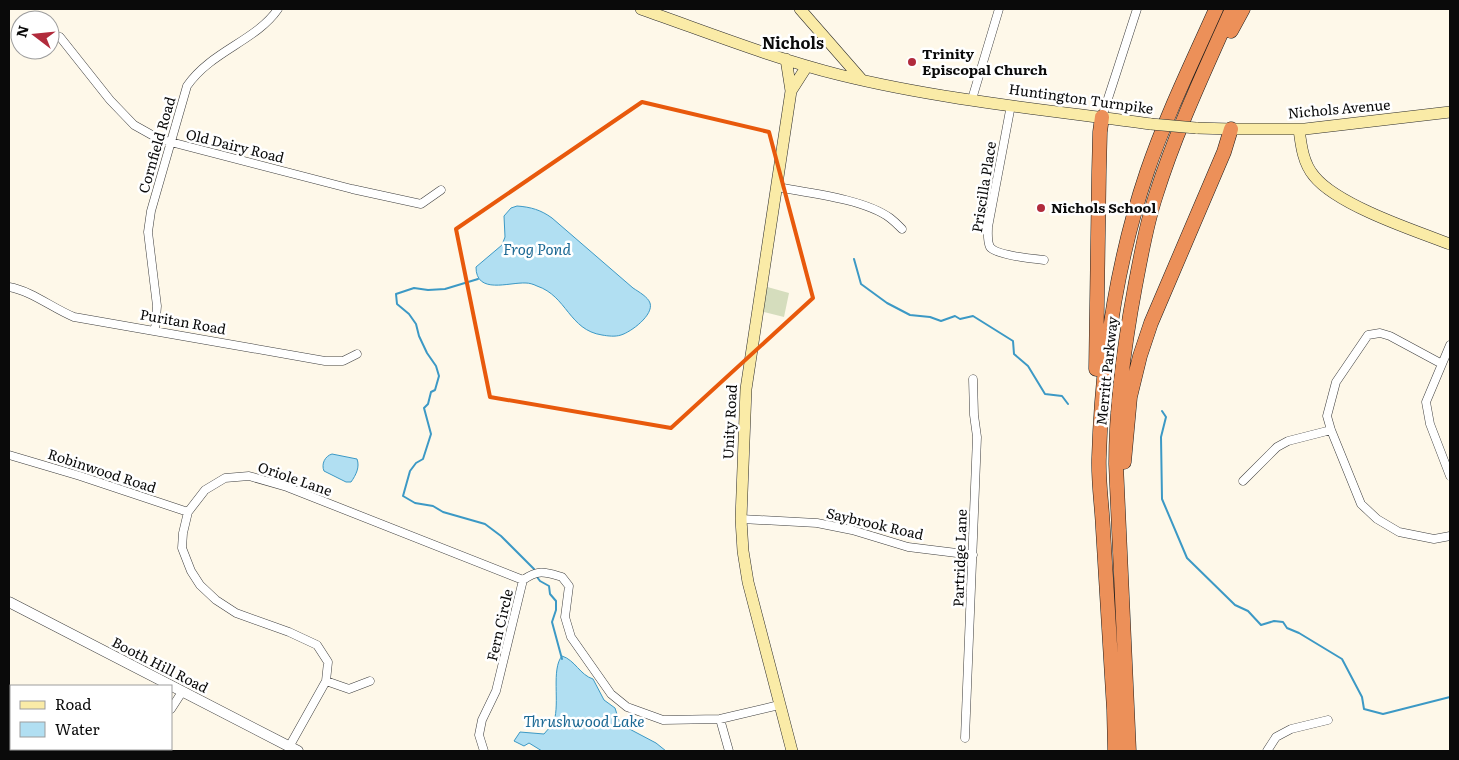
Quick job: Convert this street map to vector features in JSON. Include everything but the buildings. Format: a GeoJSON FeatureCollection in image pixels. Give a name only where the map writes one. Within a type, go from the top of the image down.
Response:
{"type":"FeatureCollection","features":[{"type":"Feature","properties":{"kind":"highway"},"geometry":{"type":"LineString","coordinates":[[1196,54],[1211,9]]}},
{"type":"Feature","properties":{"kind":"highway","name":"Merritt Parkway"},"geometry":{"type":"LineString","coordinates":[[1115,751],[1114,700],[1099,459],[1106,356],[1111,316],[1135,212],[1147,172],[1161,134],[1216,9]]}},
{"type":"Feature","properties":{"kind":"highway","name":"Merritt Parkway"},"geometry":{"type":"LineString","coordinates":[[1129,751],[1116,464],[1116,426],[1124,348],[1145,233],[1156,195],[1172,148],[1232,9]]}},
{"type":"Feature","properties":{"kind":"highway"},"geometry":{"type":"LineString","coordinates":[[1197,90],[1213,67],[1243,9]]}},
{"type":"Feature","properties":{"kind":"highway"},"geometry":{"type":"LineString","coordinates":[[1099,459],[1096,421],[1096,371],[1099,171],[1102,117]]}},
{"type":"Feature","properties":{"kind":"highway"},"geometry":{"type":"LineString","coordinates":[[1120,525],[1130,398],[1140,356],[1151,323],[1224,152],[1230,130]]}},
{"type":"Feature","properties":{"kind":"main road","name":"Huntington Turnpike"},"geometry":{"type":"LineString","coordinates":[[646,9],[807,66],[904,89],[1151,124],[1230,130]]}},
{"type":"Feature","properties":{"kind":"main road"},"geometry":{"type":"LineString","coordinates":[[800,9],[862,80]]}},
{"type":"Feature","properties":{"kind":"main road","name":"Unity Road"},"geometry":{"type":"LineString","coordinates":[[786,59],[791,91],[746,389],[741,518],[743,551],[748,582],[792,751]]}},
{"type":"Feature","properties":{"kind":"main road","name":"Unity Road"},"geometry":{"type":"LineString","coordinates":[[791,91],[807,66]]}},
{"type":"Feature","properties":{"kind":"main road","name":"Nichols Avenue"},"geometry":{"type":"LineString","coordinates":[[1230,130],[1332,127],[1450,112]]}},
{"type":"Feature","properties":{"kind":"main road"},"geometry":{"type":"LineString","coordinates":[[1299,129],[1303,155],[1307,165],[1323,185],[1361,208],[1450,244]]}},
{"type":"Feature","properties":{"kind":"street","name":"Cornfield Road"},"geometry":{"type":"LineString","coordinates":[[155,330],[157,306],[148,232],[151,211],[188,86],[194,76],[213,59],[263,25],[278,9]]}},
{"type":"Feature","properties":{"kind":"street"},"geometry":{"type":"LineString","coordinates":[[972,99],[1000,9]]}},
{"type":"Feature","properties":{"kind":"street"},"geometry":{"type":"LineString","coordinates":[[1102,117],[1137,9]]}},
{"type":"Feature","properties":{"kind":"street","name":"Old Dairy Road"},"geometry":{"type":"LineString","coordinates":[[60,37],[110,100],[134,125],[148,134],[170,142],[352,189],[422,204],[441,190]]}},
{"type":"Feature","properties":{"kind":"street","name":"Priscilla Place"},"geometry":{"type":"LineString","coordinates":[[1011,105],[988,227],[988,240],[990,247],[1002,253],[1044,260]]}},
{"type":"Feature","properties":{"kind":"street"},"geometry":{"type":"LineString","coordinates":[[777,186],[872,208],[890,218],[902,229]]}},
{"type":"Feature","properties":{"kind":"street","name":"Puritan Road"},"geometry":{"type":"LineString","coordinates":[[9,287],[37,298],[57,311],[74,317],[325,361],[343,361],[357,354]]}},
{"type":"Feature","properties":{"kind":"street"},"geometry":{"type":"LineString","coordinates":[[1442,364],[1390,336],[1380,333],[1368,336],[1336,382],[1328,416],[1331,430],[1362,504],[1377,520],[1399,532],[1434,539],[1450,536]]}},
{"type":"Feature","properties":{"kind":"street"},"geometry":{"type":"LineString","coordinates":[[1450,345],[1426,402],[1430,424],[1450,476]]}},
{"type":"Feature","properties":{"kind":"street","name":"Partridge Lane"},"geometry":{"type":"LineString","coordinates":[[965,738],[977,436],[972,379]]}},
{"type":"Feature","properties":{"kind":"street"},"geometry":{"type":"LineString","coordinates":[[1243,481],[1277,447],[1288,441],[1331,430]]}},
{"type":"Feature","properties":{"kind":"street","name":"Robinwood Road"},"geometry":{"type":"LineString","coordinates":[[9,455],[80,476],[188,512]]}},
{"type":"Feature","properties":{"kind":"street","name":"Oriole Lane"},"geometry":{"type":"LineString","coordinates":[[326,681],[328,662],[317,645],[236,612],[216,600],[200,585],[188,566],[182,548],[188,512],[205,490],[225,478],[249,476],[287,487],[523,580]]}},
{"type":"Feature","properties":{"kind":"street","name":"Saybrook Road"},"geometry":{"type":"LineString","coordinates":[[741,518],[817,523],[852,530],[908,547],[973,554]]}},
{"type":"Feature","properties":{"kind":"street","name":"Fern Circle"},"geometry":{"type":"LineString","coordinates":[[484,751],[479,735],[482,720],[496,691],[501,675],[523,580],[532,574],[543,571],[562,576],[568,586],[566,617],[571,637],[611,694],[627,707],[663,720],[720,719],[779,705]]}},
{"type":"Feature","properties":{"kind":"street","name":"Booth Hill Road"},"geometry":{"type":"LineString","coordinates":[[9,602],[169,685]]}},
{"type":"Feature","properties":{"kind":"street"},"geometry":{"type":"LineString","coordinates":[[294,749],[326,681],[349,689],[370,682]]}},
{"type":"Feature","properties":{"kind":"street","name":"Booth Hill Road"},"geometry":{"type":"LineString","coordinates":[[172,687],[294,749]]}},
{"type":"Feature","properties":{"kind":"street"},"geometry":{"type":"LineString","coordinates":[[172,707],[182,692]]}},
{"type":"Feature","properties":{"kind":"street"},"geometry":{"type":"LineString","coordinates":[[720,719],[729,751]]}},
{"type":"Feature","properties":{"kind":"street"},"geometry":{"type":"LineString","coordinates":[[1267,751],[1276,737],[1291,729],[1328,720]]}},
{"type":"Feature","properties":{"kind":"highlighted area"},"geometry":{"type":"Polygon","coordinates":[[[642,102],[769,132],[813,298],[671,428],[490,397],[456,229],[642,102]]]}},
{"type":"Feature","properties":{"kind":"green space"},"geometry":{"type":"Polygon","coordinates":[[[760,285],[789,293],[784,317],[756,310],[760,285]]]}},
{"type":"Feature","properties":{"kind":"water","name":"Frog Pond"},"geometry":{"type":"Polygon","coordinates":[[[517,206],[536,209],[552,218],[645,297],[650,303],[650,308],[645,318],[636,327],[621,335],[602,335],[582,327],[555,297],[536,285],[526,283],[495,285],[481,281],[477,276],[476,267],[502,245],[505,237],[504,216],[511,208],[517,206]]]}},
{"type":"Feature","properties":{"kind":"water"},"geometry":{"type":"Polygon","coordinates":[[[332,454],[357,459],[357,471],[351,482],[346,482],[324,471],[324,461],[332,454]]]}},
{"type":"Feature","properties":{"kind":"water","name":"Thrushwood Lake"},"geometry":{"type":"Polygon","coordinates":[[[562,656],[593,679],[604,700],[615,708],[620,724],[656,743],[666,751],[542,751],[529,743],[524,746],[514,741],[520,732],[544,734],[553,723],[556,714],[557,669],[562,656]]]}},
{"type":"Feature","properties":{"kind":"waterway"},"geometry":{"type":"LineString","coordinates":[[854,259],[861,284],[887,303],[910,315],[930,317],[941,321],[955,316],[960,319],[973,316],[1013,341],[1014,354],[1028,366],[1045,394],[1062,396],[1068,404]]}},
{"type":"Feature","properties":{"kind":"waterway"},"geometry":{"type":"LineString","coordinates":[[478,279],[445,289],[428,290],[414,288],[396,294],[397,304],[409,314],[416,324],[419,336],[436,366],[439,376],[435,390],[431,392],[428,404],[424,408],[431,434],[423,459],[416,463],[410,471],[403,496],[415,503],[433,506],[443,512],[485,524],[501,536],[534,569]]}},
{"type":"Feature","properties":{"kind":"waterway"},"geometry":{"type":"LineString","coordinates":[[1162,411],[1166,417],[1161,437],[1162,499],[1187,558],[1235,605],[1248,611],[1261,625],[1274,621],[1283,622],[1287,628],[1299,633],[1342,659],[1362,697],[1364,709],[1383,714],[1450,697]]}},
{"type":"Feature","properties":{"kind":"waterway"},"geometry":{"type":"LineString","coordinates":[[537,577],[549,586],[550,594],[556,601],[556,610],[552,622],[562,659]]}},
{"type":"Feature","properties":{"kind":"place","name":"Trinity Episcopal Church"},"geometry":{"type":"Point","coordinates":[912,62]}},
{"type":"Feature","properties":{"kind":"place","name":"Nichols School"},"geometry":{"type":"Point","coordinates":[1041,208]}},
{"type":"Feature","properties":{"kind":"district","name":"Nichols"},"geometry":{"type":"Point","coordinates":[793,43]}}]}
